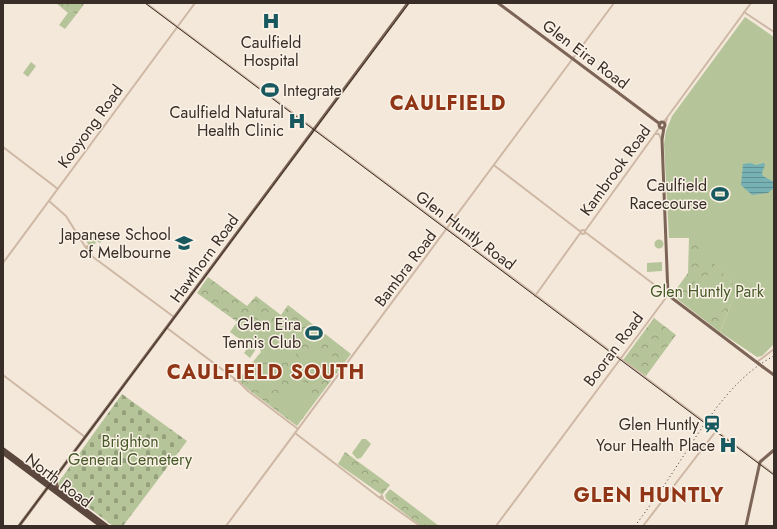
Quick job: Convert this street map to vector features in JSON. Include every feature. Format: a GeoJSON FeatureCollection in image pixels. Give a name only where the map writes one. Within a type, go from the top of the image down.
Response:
{"type":"FeatureCollection","features":[{"type":"Feature","properties":{"kind":"highway","name":"North Road"},"geometry":{"type":"LineString","coordinates":[[3,449],[40,479]]}},
{"type":"Feature","properties":{"kind":"highway","name":"North Road"},"geometry":{"type":"LineString","coordinates":[[3,453],[50,486],[101,526]]}},
{"type":"Feature","properties":{"kind":"highway","name":"North Road"},"geometry":{"type":"LineString","coordinates":[[50,486],[59,490],[107,526]]}},
{"type":"Feature","properties":{"kind":"main road","name":"Hawthorn Road"},"geometry":{"type":"LineString","coordinates":[[19,526],[408,3]]}},
{"type":"Feature","properties":{"kind":"main road","name":"Glen Eira Road"},"geometry":{"type":"LineString","coordinates":[[498,3],[662,126]]}},
{"type":"Feature","properties":{"kind":"main road"},"geometry":{"type":"LineString","coordinates":[[662,126],[668,295],[774,375]]}},
{"type":"Feature","properties":{"kind":"main road"},"geometry":{"type":"LineString","coordinates":[[746,526],[760,463],[774,450]]}},
{"type":"Feature","properties":{"kind":"main road"},"geometry":{"type":"LineString","coordinates":[[58,475],[56,483],[59,490]]}},
{"type":"Feature","properties":{"kind":"street","name":"Glen Huntly Road"},"geometry":{"type":"LineString","coordinates":[[146,3],[774,474]]}},
{"type":"Feature","properties":{"kind":"street","name":"Kooyong Road"},"geometry":{"type":"LineString","coordinates":[[3,263],[195,3]]}},
{"type":"Feature","properties":{"kind":"street","name":"Bambra Road"},"geometry":{"type":"LineString","coordinates":[[226,526],[614,3]]}},
{"type":"Feature","properties":{"kind":"street","name":"Kambrook Road"},"geometry":{"type":"LineString","coordinates":[[535,296],[662,126],[751,3]]}},
{"type":"Feature","properties":{"kind":"street"},"geometry":{"type":"LineString","coordinates":[[744,12],[774,32]]}},
{"type":"Feature","properties":{"kind":"street"},"geometry":{"type":"LineString","coordinates":[[655,134],[660,135],[662,140]]}},
{"type":"Feature","properties":{"kind":"street"},"geometry":{"type":"LineString","coordinates":[[3,147],[58,188]]}},
{"type":"Feature","properties":{"kind":"street"},"geometry":{"type":"LineString","coordinates":[[494,165],[668,295]]}},
{"type":"Feature","properties":{"kind":"street"},"geometry":{"type":"LineString","coordinates":[[49,201],[64,213],[93,257],[175,318]]}},
{"type":"Feature","properties":{"kind":"street","name":"Booran Road"},"geometry":{"type":"LineString","coordinates":[[496,526],[668,295]]}},
{"type":"Feature","properties":{"kind":"street"},"geometry":{"type":"LineString","coordinates":[[167,328],[298,429]]}},
{"type":"Feature","properties":{"kind":"street"},"geometry":{"type":"LineString","coordinates":[[758,363],[774,349]]}},
{"type":"Feature","properties":{"kind":"street"},"geometry":{"type":"LineString","coordinates":[[3,375],[86,437]]}},
{"type":"Feature","properties":{"kind":"street"},"geometry":{"type":"LineString","coordinates":[[643,526],[716,431]]}},
{"type":"Feature","properties":{"kind":"street"},"geometry":{"type":"LineString","coordinates":[[296,433],[420,526]]}},
{"type":"Feature","properties":{"kind":"green space"},"geometry":{"type":"Polygon","coordinates":[[[56,3],[85,3],[76,15],[70,10],[68,13],[56,3]]]}},
{"type":"Feature","properties":{"kind":"green space"},"geometry":{"type":"Polygon","coordinates":[[[70,10],[76,15],[65,29],[59,25],[70,10]]]}},
{"type":"Feature","properties":{"kind":"green space","name":"Caulfield Racecourse"},"geometry":{"type":"Polygon","coordinates":[[[745,17],[774,37],[774,344],[762,356],[757,357],[720,332],[737,288],[710,259],[712,263],[705,269],[694,256],[701,250],[690,238],[669,238],[664,144],[666,131],[672,116],[745,17]]]}},
{"type":"Feature","properties":{"kind":"green space"},"geometry":{"type":"Polygon","coordinates":[[[31,62],[36,66],[28,77],[23,73],[31,62]]]}},
{"type":"Feature","properties":{"kind":"green space"},"geometry":{"type":"Polygon","coordinates":[[[93,232],[103,240],[100,243],[97,241],[91,249],[86,241],[93,232]]]}},
{"type":"Feature","properties":{"kind":"green space","name":"Glen Huntly Park"},"geometry":{"type":"Polygon","coordinates":[[[689,238],[692,238],[737,288],[720,332],[672,295],[688,273],[689,238]]]}},
{"type":"Feature","properties":{"kind":"green space"},"geometry":{"type":"Polygon","coordinates":[[[659,239],[664,244],[659,249],[654,244],[659,239]]]}},
{"type":"Feature","properties":{"kind":"green space"},"geometry":{"type":"Polygon","coordinates":[[[662,262],[662,271],[647,272],[647,263],[662,262]]]}},
{"type":"Feature","properties":{"kind":"green space"},"geometry":{"type":"Polygon","coordinates":[[[714,275],[721,278],[727,284],[730,295],[729,303],[721,312],[714,315],[706,315],[699,312],[691,303],[690,291],[693,284],[702,276],[714,275]]]}},
{"type":"Feature","properties":{"kind":"green space"},"geometry":{"type":"Polygon","coordinates":[[[208,277],[247,306],[256,296],[281,315],[288,305],[351,354],[297,426],[238,380],[261,352],[258,346],[258,337],[197,293],[208,277]]]}},
{"type":"Feature","properties":{"kind":"green space"},"geometry":{"type":"Polygon","coordinates":[[[654,318],[676,335],[646,376],[623,360],[654,318]]]}},
{"type":"Feature","properties":{"kind":"green space"},"geometry":{"type":"Polygon","coordinates":[[[237,322],[258,337],[258,346],[250,358],[244,353],[249,346],[230,332],[237,322]]]}},
{"type":"Feature","properties":{"kind":"green space"},"geometry":{"type":"Polygon","coordinates":[[[288,324],[296,326],[301,331],[301,345],[292,358],[285,363],[277,364],[269,362],[265,357],[265,344],[274,331],[280,326],[288,324]]]}},
{"type":"Feature","properties":{"kind":"green space","name":"Glen Eira Tennis Club"},"geometry":{"type":"Polygon","coordinates":[[[310,324],[324,335],[318,342],[304,332],[310,324]]]}},
{"type":"Feature","properties":{"kind":"green space"},"geometry":{"type":"Polygon","coordinates":[[[315,344],[333,356],[316,381],[298,368],[315,344]]]}},
{"type":"Feature","properties":{"kind":"green space"},"geometry":{"type":"Polygon","coordinates":[[[271,364],[278,368],[284,375],[281,387],[270,392],[253,390],[246,381],[251,368],[259,365],[271,364]]]}},
{"type":"Feature","properties":{"kind":"green space"},"geometry":{"type":"Polygon","coordinates":[[[299,380],[310,384],[312,393],[309,403],[303,412],[294,417],[280,408],[280,403],[287,388],[299,380]]]}},
{"type":"Feature","properties":{"kind":"green space","name":"Brighton General Cemetery"},"geometry":{"type":"Polygon","coordinates":[[[122,394],[187,441],[123,526],[113,526],[84,504],[82,499],[76,498],[58,483],[122,394]]]}},
{"type":"Feature","properties":{"kind":"green space"},"geometry":{"type":"Polygon","coordinates":[[[362,439],[366,439],[371,444],[361,458],[357,459],[352,453],[362,439]]]}},
{"type":"Feature","properties":{"kind":"green space"},"geometry":{"type":"Polygon","coordinates":[[[345,452],[390,485],[382,495],[338,464],[345,452]]]}},
{"type":"Feature","properties":{"kind":"green space"},"geometry":{"type":"Polygon","coordinates":[[[390,489],[439,526],[421,526],[386,499],[385,495],[390,489]]]}},
{"type":"Feature","properties":{"kind":"water"},"geometry":{"type":"Polygon","coordinates":[[[750,163],[756,165],[764,163],[765,165],[762,173],[763,176],[774,182],[774,188],[768,193],[752,195],[741,185],[743,164],[750,163]]]}},
{"type":"Feature","properties":{"kind":"tram line"},"geometry":{"type":"LineString","coordinates":[[145,3],[774,475]]}},
{"type":"Feature","properties":{"kind":"tram line"},"geometry":{"type":"LineString","coordinates":[[19,526],[409,3]]}},
{"type":"Feature","properties":{"kind":"railway"},"geometry":{"type":"LineString","coordinates":[[635,526],[663,487],[701,429],[727,395],[757,366],[774,356]]}},
{"type":"Feature","properties":{"kind":"place","name":"Caulfield Hospital"},"geometry":{"type":"Point","coordinates":[271,21]}},
{"type":"Feature","properties":{"kind":"place","name":"Integrate"},"geometry":{"type":"Point","coordinates":[270,90]}},
{"type":"Feature","properties":{"kind":"place","name":"Caulfield Natural Health Clinic"},"geometry":{"type":"Point","coordinates":[297,121]}},
{"type":"Feature","properties":{"kind":"place","name":"Caulfield Racecourse"},"geometry":{"type":"Point","coordinates":[720,194]}},
{"type":"Feature","properties":{"kind":"place","name":"Japanese School of Melbourne"},"geometry":{"type":"Point","coordinates":[184,243]}},
{"type":"Feature","properties":{"kind":"place","name":"Glen Eira Tennis Club"},"geometry":{"type":"Point","coordinates":[314,333]}},
{"type":"Feature","properties":{"kind":"place","name":"Glen Huntly"},"geometry":{"type":"Point","coordinates":[712,424]}},
{"type":"Feature","properties":{"kind":"place","name":"Your Health Place"},"geometry":{"type":"Point","coordinates":[728,445]}},
{"type":"Feature","properties":{"kind":"district","name":"CAULFIELD"},"geometry":{"type":"Point","coordinates":[448,103]}},
{"type":"Feature","properties":{"kind":"district","name":"CAULFIELD SOUTH"},"geometry":{"type":"Point","coordinates":[266,372]}},
{"type":"Feature","properties":{"kind":"district","name":"GLEN HUNTLY"},"geometry":{"type":"Point","coordinates":[649,495]}}]}
